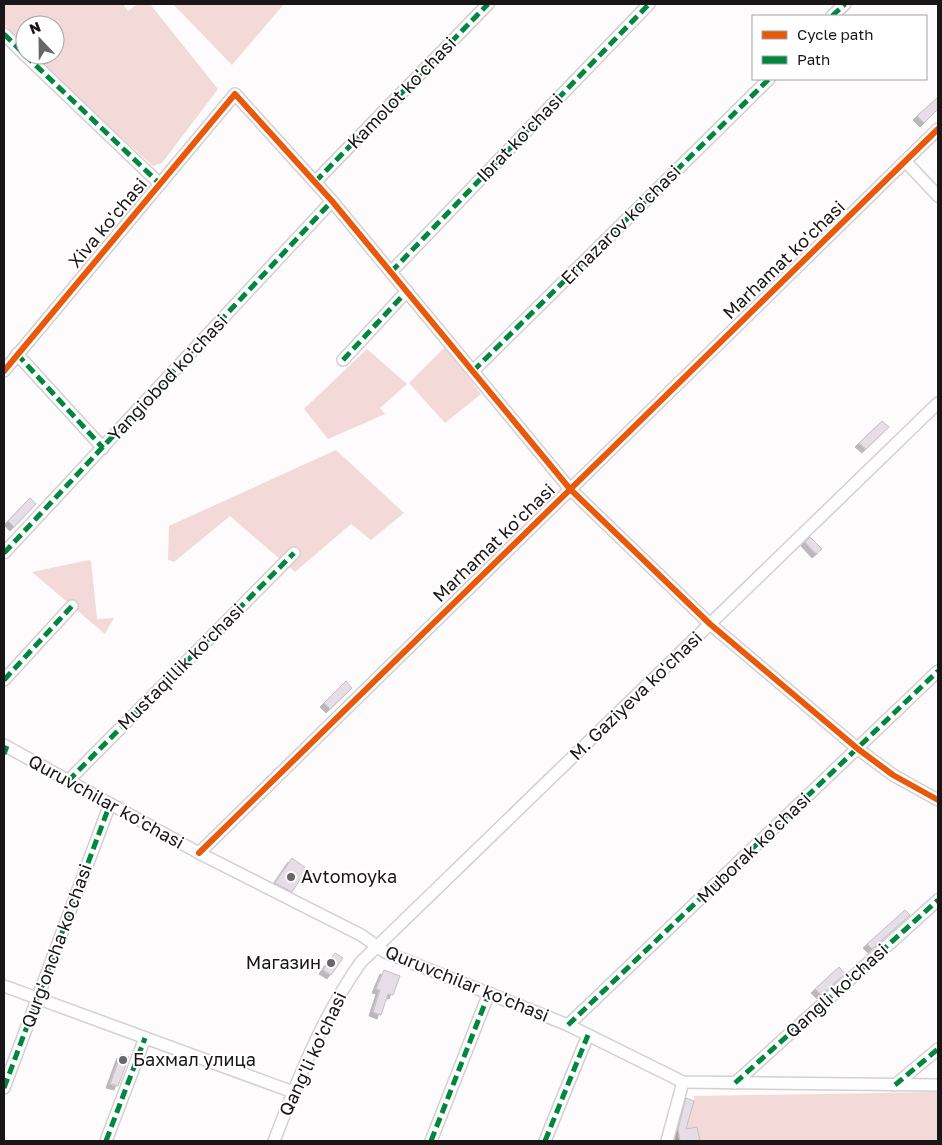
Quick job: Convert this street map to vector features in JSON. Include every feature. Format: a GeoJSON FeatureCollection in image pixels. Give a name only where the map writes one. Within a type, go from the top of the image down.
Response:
{"type":"FeatureCollection","features":[{"type":"Feature","properties":{"kind":"street","name":"Kamolot ko'chasi"},"geometry":{"type":"LineString","coordinates":[[315,182],[488,4]]}},
{"type":"Feature","properties":{"kind":"street","name":"Ibrat ko'chasi"},"geometry":{"type":"LineString","coordinates":[[391,272],[650,4]]}},
{"type":"Feature","properties":{"kind":"street"},"geometry":{"type":"LineString","coordinates":[[833,15],[844,4]]}},
{"type":"Feature","properties":{"kind":"street"},"geometry":{"type":"LineString","coordinates":[[5,39],[15,47]]}},
{"type":"Feature","properties":{"kind":"street"},"geometry":{"type":"LineString","coordinates":[[35,65],[160,184]]}},
{"type":"Feature","properties":{"kind":"street","name":"Ernazarov ko'chasi"},"geometry":{"type":"LineString","coordinates":[[473,371],[768,80]]}},
{"type":"Feature","properties":{"kind":"street","name":"Xiva ko'chasi"},"geometry":{"type":"LineString","coordinates":[[4,370],[235,94],[315,182]]}},
{"type":"Feature","properties":{"kind":"street","name":"Marhamat ko'chasi"},"geometry":{"type":"LineString","coordinates":[[199,853],[938,129]]}},
{"type":"Feature","properties":{"kind":"street"},"geometry":{"type":"LineString","coordinates":[[906,162],[938,196]]}},
{"type":"Feature","properties":{"kind":"street"},"geometry":{"type":"LineString","coordinates":[[315,182],[570,489],[710,624],[858,748],[893,774],[938,800]]}},
{"type":"Feature","properties":{"kind":"street","name":"Yangiobod ko'chasi"},"geometry":{"type":"LineString","coordinates":[[4,553],[332,201]]}},
{"type":"Feature","properties":{"kind":"street"},"geometry":{"type":"LineString","coordinates":[[343,360],[407,291]]}},
{"type":"Feature","properties":{"kind":"street"},"geometry":{"type":"LineString","coordinates":[[17,354],[103,448]]}},
{"type":"Feature","properties":{"kind":"street","name":"M. Gaziyeva ko'chasi"},"geometry":{"type":"LineString","coordinates":[[376,946],[938,403]]}},
{"type":"Feature","properties":{"kind":"street","name":"Mustaqillik ko'chasi"},"geometry":{"type":"LineString","coordinates":[[68,781],[294,553]]}},
{"type":"Feature","properties":{"kind":"street"},"geometry":{"type":"LineString","coordinates":[[4,680],[72,606]]}},
{"type":"Feature","properties":{"kind":"street","name":"Muborak ko'chasi"},"geometry":{"type":"LineString","coordinates":[[568,1025],[938,671]]}},
{"type":"Feature","properties":{"kind":"street","name":"Quruvchilar ko'chasi"},"geometry":{"type":"LineString","coordinates":[[5,748],[199,853],[361,935],[385,952],[568,1025],[682,1082],[938,1085]]}},
{"type":"Feature","properties":{"kind":"street","name":"Qurg'oncha ko'chasi"},"geometry":{"type":"LineString","coordinates":[[4,1088],[110,804]]}},
{"type":"Feature","properties":{"kind":"street","name":"Qangli ko'chasi"},"geometry":{"type":"LineString","coordinates":[[735,1082],[938,900]]}},
{"type":"Feature","properties":{"kind":"street","name":"Qang'li ko'chasi"},"geometry":{"type":"LineString","coordinates":[[274,1141],[312,1047],[337,998],[361,962],[376,946]]}},
{"type":"Feature","properties":{"kind":"street"},"geometry":{"type":"LineString","coordinates":[[4,986],[293,1092]]}},
{"type":"Feature","properties":{"kind":"street"},"geometry":{"type":"LineString","coordinates":[[431,1141],[489,993]]}},
{"type":"Feature","properties":{"kind":"street"},"geometry":{"type":"LineString","coordinates":[[545,1141],[588,1035]]}},
{"type":"Feature","properties":{"kind":"street"},"geometry":{"type":"LineString","coordinates":[[106,1141],[144,1038]]}},
{"type":"Feature","properties":{"kind":"street"},"geometry":{"type":"LineString","coordinates":[[895,1085],[938,1049]]}},
{"type":"Feature","properties":{"kind":"street"},"geometry":{"type":"LineString","coordinates":[[667,1141],[682,1082]]}},
{"type":"Feature","properties":{"kind":"shaded area"},"geometry":{"type":"Polygon","coordinates":[[[4,4],[123,4],[128,11],[137,4],[150,4],[218,89],[162,163],[153,166],[44,65],[65,65],[65,15],[15,15],[15,36],[4,24],[4,4]]]}},
{"type":"Feature","properties":{"kind":"shaded area"},"geometry":{"type":"Polygon","coordinates":[[[173,4],[284,4],[232,65],[173,4]]]}},
{"type":"Feature","properties":{"kind":"shaded area"},"geometry":{"type":"Polygon","coordinates":[[[445,347],[481,394],[445,423],[409,383],[445,347]]]}},
{"type":"Feature","properties":{"kind":"shaded area"},"geometry":{"type":"Polygon","coordinates":[[[367,349],[407,384],[380,408],[385,414],[328,439],[304,409],[367,349]]]}},
{"type":"Feature","properties":{"kind":"shaded area"},"geometry":{"type":"Polygon","coordinates":[[[336,450],[404,513],[371,540],[351,524],[295,572],[230,516],[174,562],[168,560],[169,526],[336,450]]]}},
{"type":"Feature","properties":{"kind":"shaded area"},"geometry":{"type":"Polygon","coordinates":[[[91,561],[97,619],[114,618],[105,634],[32,572],[91,561]]]}},
{"type":"Feature","properties":{"kind":"shaded area"},"geometry":{"type":"Polygon","coordinates":[[[938,1092],[938,1141],[670,1141],[683,1097],[694,1101],[694,1096],[938,1092]]]}},
{"type":"Feature","properties":{"kind":"building"},"geometry":{"type":"Polygon","coordinates":[[[938,97],[938,109],[924,123],[917,116],[938,97]]]}},
{"type":"Feature","properties":{"kind":"building"},"geometry":{"type":"Polygon","coordinates":[[[882,421],[889,427],[866,449],[859,443],[882,421]]]}},
{"type":"Feature","properties":{"kind":"building"},"geometry":{"type":"Polygon","coordinates":[[[30,498],[36,504],[14,527],[8,521],[30,498]]]}},
{"type":"Feature","properties":{"kind":"building"},"geometry":{"type":"Polygon","coordinates":[[[810,537],[822,549],[816,554],[805,542],[810,537]]]}},
{"type":"Feature","properties":{"kind":"building"},"geometry":{"type":"Polygon","coordinates":[[[346,681],[352,688],[330,709],[324,703],[346,681]]]}},
{"type":"Feature","properties":{"kind":"building","name":"Avtomoyka"},"geometry":{"type":"Polygon","coordinates":[[[292,858],[307,869],[292,892],[275,883],[292,858]]]}},
{"type":"Feature","properties":{"kind":"building"},"geometry":{"type":"Polygon","coordinates":[[[905,910],[910,915],[872,949],[867,944],[905,910]]]}},
{"type":"Feature","properties":{"kind":"building"},"geometry":{"type":"Polygon","coordinates":[[[335,953],[343,958],[331,975],[323,970],[335,953]]]}},
{"type":"Feature","properties":{"kind":"building"},"geometry":{"type":"Polygon","coordinates":[[[839,967],[845,974],[821,995],[815,989],[839,967]]]}},
{"type":"Feature","properties":{"kind":"building"},"geometry":{"type":"Polygon","coordinates":[[[384,970],[400,976],[393,995],[388,994],[381,1015],[373,1012],[380,990],[376,989],[384,970]]]}},
{"type":"Feature","properties":{"kind":"building"},"geometry":{"type":"Polygon","coordinates":[[[121,1054],[129,1057],[118,1086],[110,1084],[121,1054]]]}},
{"type":"Feature","properties":{"kind":"building"},"geometry":{"type":"Polygon","coordinates":[[[686,1098],[694,1101],[686,1129],[697,1127],[700,1141],[680,1141],[678,1129],[686,1098]]]}},
{"type":"Feature","properties":{"kind":"marked path"},"geometry":{"type":"LineString","coordinates":[[315,182],[488,4]]}},
{"type":"Feature","properties":{"kind":"marked path"},"geometry":{"type":"LineString","coordinates":[[391,272],[649,4]]}},
{"type":"Feature","properties":{"kind":"marked path"},"geometry":{"type":"LineString","coordinates":[[833,15],[845,4]]}},
{"type":"Feature","properties":{"kind":"marked path"},"geometry":{"type":"LineString","coordinates":[[4,34],[15,45]]}},
{"type":"Feature","properties":{"kind":"marked path"},"geometry":{"type":"LineString","coordinates":[[35,65],[160,184]]}},
{"type":"Feature","properties":{"kind":"marked path"},"geometry":{"type":"LineString","coordinates":[[473,371],[768,80]]}},
{"type":"Feature","properties":{"kind":"marked path"},"geometry":{"type":"LineString","coordinates":[[4,553],[332,201]]}},
{"type":"Feature","properties":{"kind":"marked path"},"geometry":{"type":"LineString","coordinates":[[343,360],[407,291]]}},
{"type":"Feature","properties":{"kind":"marked path"},"geometry":{"type":"LineString","coordinates":[[17,354],[103,448]]}},
{"type":"Feature","properties":{"kind":"marked path"},"geometry":{"type":"LineString","coordinates":[[68,781],[294,553]]}},
{"type":"Feature","properties":{"kind":"marked path"},"geometry":{"type":"LineString","coordinates":[[4,680],[72,606]]}},
{"type":"Feature","properties":{"kind":"marked path"},"geometry":{"type":"LineString","coordinates":[[568,1025],[938,671]]}},
{"type":"Feature","properties":{"kind":"marked path"},"geometry":{"type":"LineString","coordinates":[[4,754],[7,746]]}},
{"type":"Feature","properties":{"kind":"marked path"},"geometry":{"type":"LineString","coordinates":[[4,1088],[110,804]]}},
{"type":"Feature","properties":{"kind":"marked path"},"geometry":{"type":"LineString","coordinates":[[735,1083],[938,900]]}},
{"type":"Feature","properties":{"kind":"marked path"},"geometry":{"type":"LineString","coordinates":[[431,1141],[489,993]]}},
{"type":"Feature","properties":{"kind":"marked path"},"geometry":{"type":"LineString","coordinates":[[545,1141],[588,1035]]}},
{"type":"Feature","properties":{"kind":"marked path"},"geometry":{"type":"LineString","coordinates":[[106,1141],[145,1038]]}},
{"type":"Feature","properties":{"kind":"marked path"},"geometry":{"type":"LineString","coordinates":[[895,1085],[938,1049]]}},
{"type":"Feature","properties":{"kind":"cycle path"},"geometry":{"type":"LineString","coordinates":[[4,371],[235,94],[332,201],[570,489],[710,624],[858,749],[893,775],[938,800]]}},
{"type":"Feature","properties":{"kind":"cycle path"},"geometry":{"type":"LineString","coordinates":[[199,853],[938,129]]}},
{"type":"Feature","properties":{"kind":"place","name":"Avtomoyka"},"geometry":{"type":"Point","coordinates":[291,877]}},
{"type":"Feature","properties":{"kind":"place","name":"Магазин"},"geometry":{"type":"Point","coordinates":[331,963]}},
{"type":"Feature","properties":{"kind":"place","name":"Бахмал улица"},"geometry":{"type":"Point","coordinates":[123,1060]}}]}
